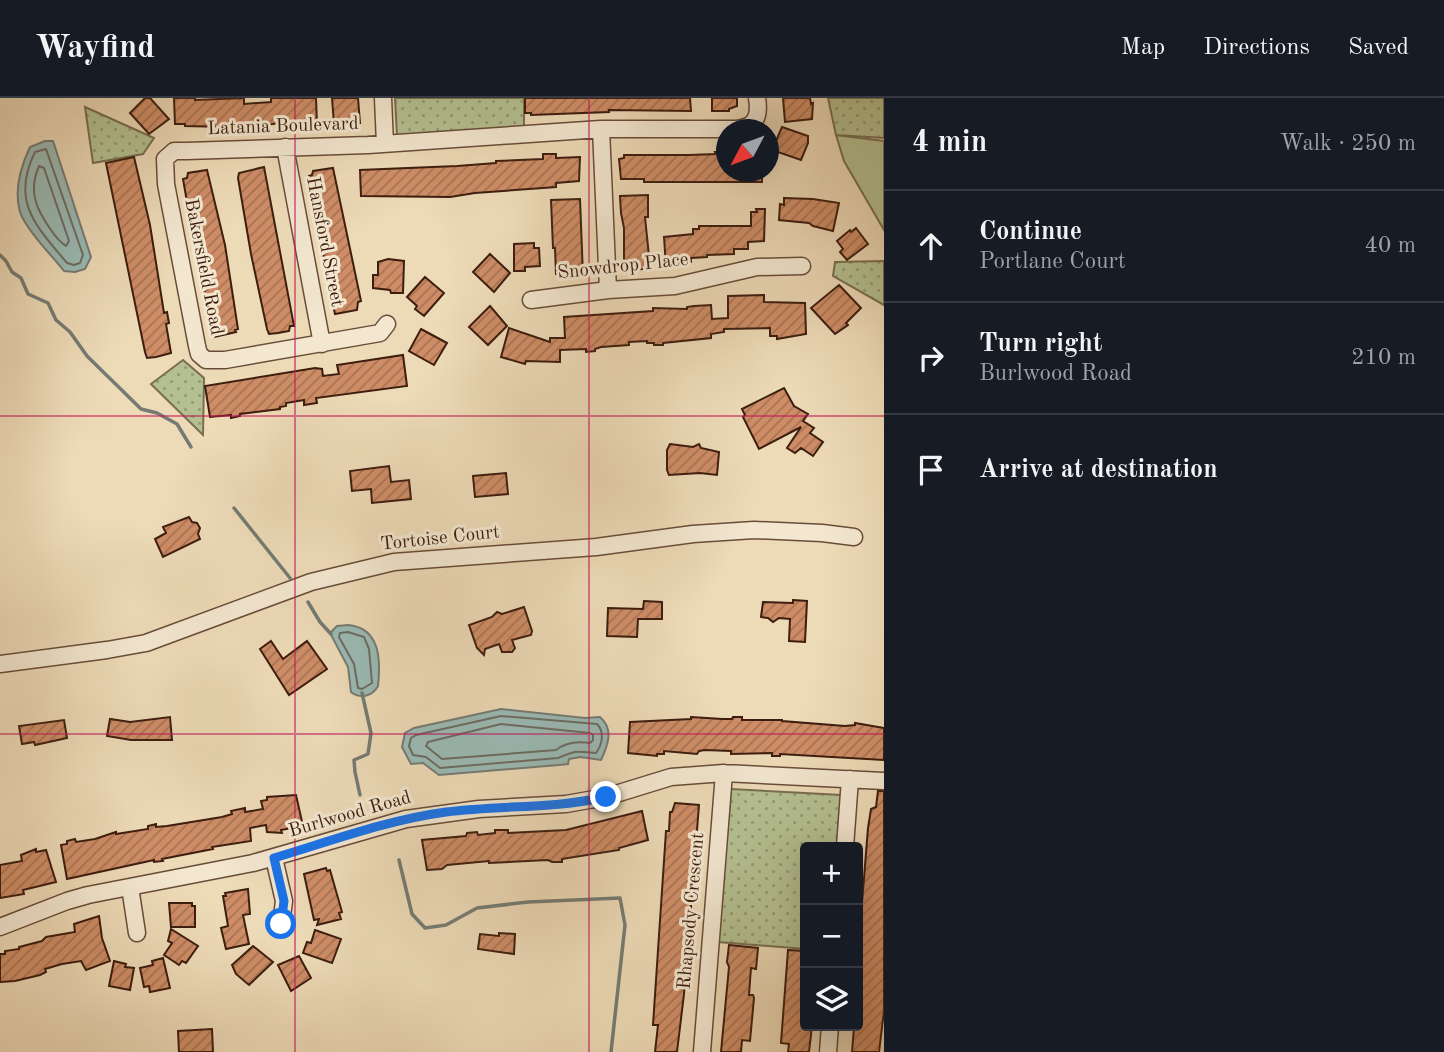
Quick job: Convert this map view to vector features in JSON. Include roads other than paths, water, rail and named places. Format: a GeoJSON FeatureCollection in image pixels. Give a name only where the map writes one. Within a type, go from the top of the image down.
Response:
{"type":"FeatureCollection","features":[{"type":"Feature","properties":{"kind":"street"},"geometry":{"type":"LineString","coordinates":[[383,98],[385,144]]}},
{"type":"Feature","properties":{"kind":"street","name":"Latania Boulevard"},"geometry":{"type":"LineString","coordinates":[[165,159],[174,151],[385,144],[601,129],[746,128],[757,117],[757,98]]}},
{"type":"Feature","properties":{"kind":"street"},"geometry":{"type":"LineString","coordinates":[[601,129],[608,289]]}},
{"type":"Feature","properties":{"kind":"street","name":"Hansford Street"},"geometry":{"type":"LineString","coordinates":[[285,147],[322,344]]}},
{"type":"Feature","properties":{"kind":"street","name":"Bakersfield Road"},"geometry":{"type":"LineString","coordinates":[[165,159],[166,184],[199,354],[206,360],[215,361],[322,344],[380,332],[387,324]]}},
{"type":"Feature","properties":{"kind":"street","name":"Snowdrop Place"},"geometry":{"type":"LineString","coordinates":[[531,300],[608,289],[675,286],[757,267],[802,266]]}},
{"type":"Feature","properties":{"kind":"street","name":"Tortoise Court"},"geometry":{"type":"LineString","coordinates":[[0,664],[146,643],[311,582],[394,562],[596,547],[693,534],[754,530],[854,537]]}},
{"type":"Feature","properties":{"kind":"street","name":"Burlwood Road"},"geometry":{"type":"LineString","coordinates":[[0,927],[67,901],[274,858],[406,819],[478,809],[566,804],[606,797],[671,777],[724,773],[884,781]]}},
{"type":"Feature","properties":{"kind":"street","name":"Rhapsody Crescent"},"geometry":{"type":"LineString","coordinates":[[702,1052],[724,773]]}},
{"type":"Feature","properties":{"kind":"street"},"geometry":{"type":"LineString","coordinates":[[845,842],[850,779]]}},
{"type":"Feature","properties":{"kind":"street"},"geometry":{"type":"LineString","coordinates":[[274,858],[284,901],[281,924]]}},
{"type":"Feature","properties":{"kind":"street"},"geometry":{"type":"LineString","coordinates":[[130,887],[137,933]]}},
{"type":"Feature","properties":{"kind":"street"},"geometry":{"type":"LineString","coordinates":[[828,1052],[830,1031]]}},
{"type":"Feature","properties":{"kind":"water"},"geometry":{"type":"Polygon","coordinates":[[[53,141],[91,257],[85,269],[75,272],[64,271],[33,234],[23,219],[18,204],[19,179],[30,147],[53,141]]]}},
{"type":"Feature","properties":{"kind":"water"},"geometry":{"type":"Polygon","coordinates":[[[348,625],[367,632],[376,646],[378,686],[373,693],[366,696],[351,692],[348,667],[330,633],[337,626],[348,625]]]}},
{"type":"Feature","properties":{"kind":"water"},"geometry":{"type":"Polygon","coordinates":[[[501,709],[585,718],[600,717],[608,732],[601,760],[580,757],[569,759],[568,764],[439,775],[423,763],[411,764],[402,747],[405,733],[414,728],[501,709]]]}},
{"type":"Feature","properties":{"kind":"waterway"},"geometry":{"type":"LineString","coordinates":[[0,255],[12,272],[21,278],[28,294],[48,303],[56,320],[70,332],[87,356],[141,409],[157,413],[177,424],[191,447]]}},
{"type":"Feature","properties":{"kind":"waterway"},"geometry":{"type":"LineString","coordinates":[[234,508],[290,578]]}},
{"type":"Feature","properties":{"kind":"waterway"},"geometry":{"type":"LineString","coordinates":[[308,602],[331,634]]}},
{"type":"Feature","properties":{"kind":"waterway"},"geometry":{"type":"LineString","coordinates":[[360,795],[354,760],[368,754],[371,733],[362,693]]}},
{"type":"Feature","properties":{"kind":"waterway"},"geometry":{"type":"LineString","coordinates":[[399,860],[412,914],[425,928],[446,925],[477,908],[528,902],[620,898],[625,925],[611,1052]]}}]}
